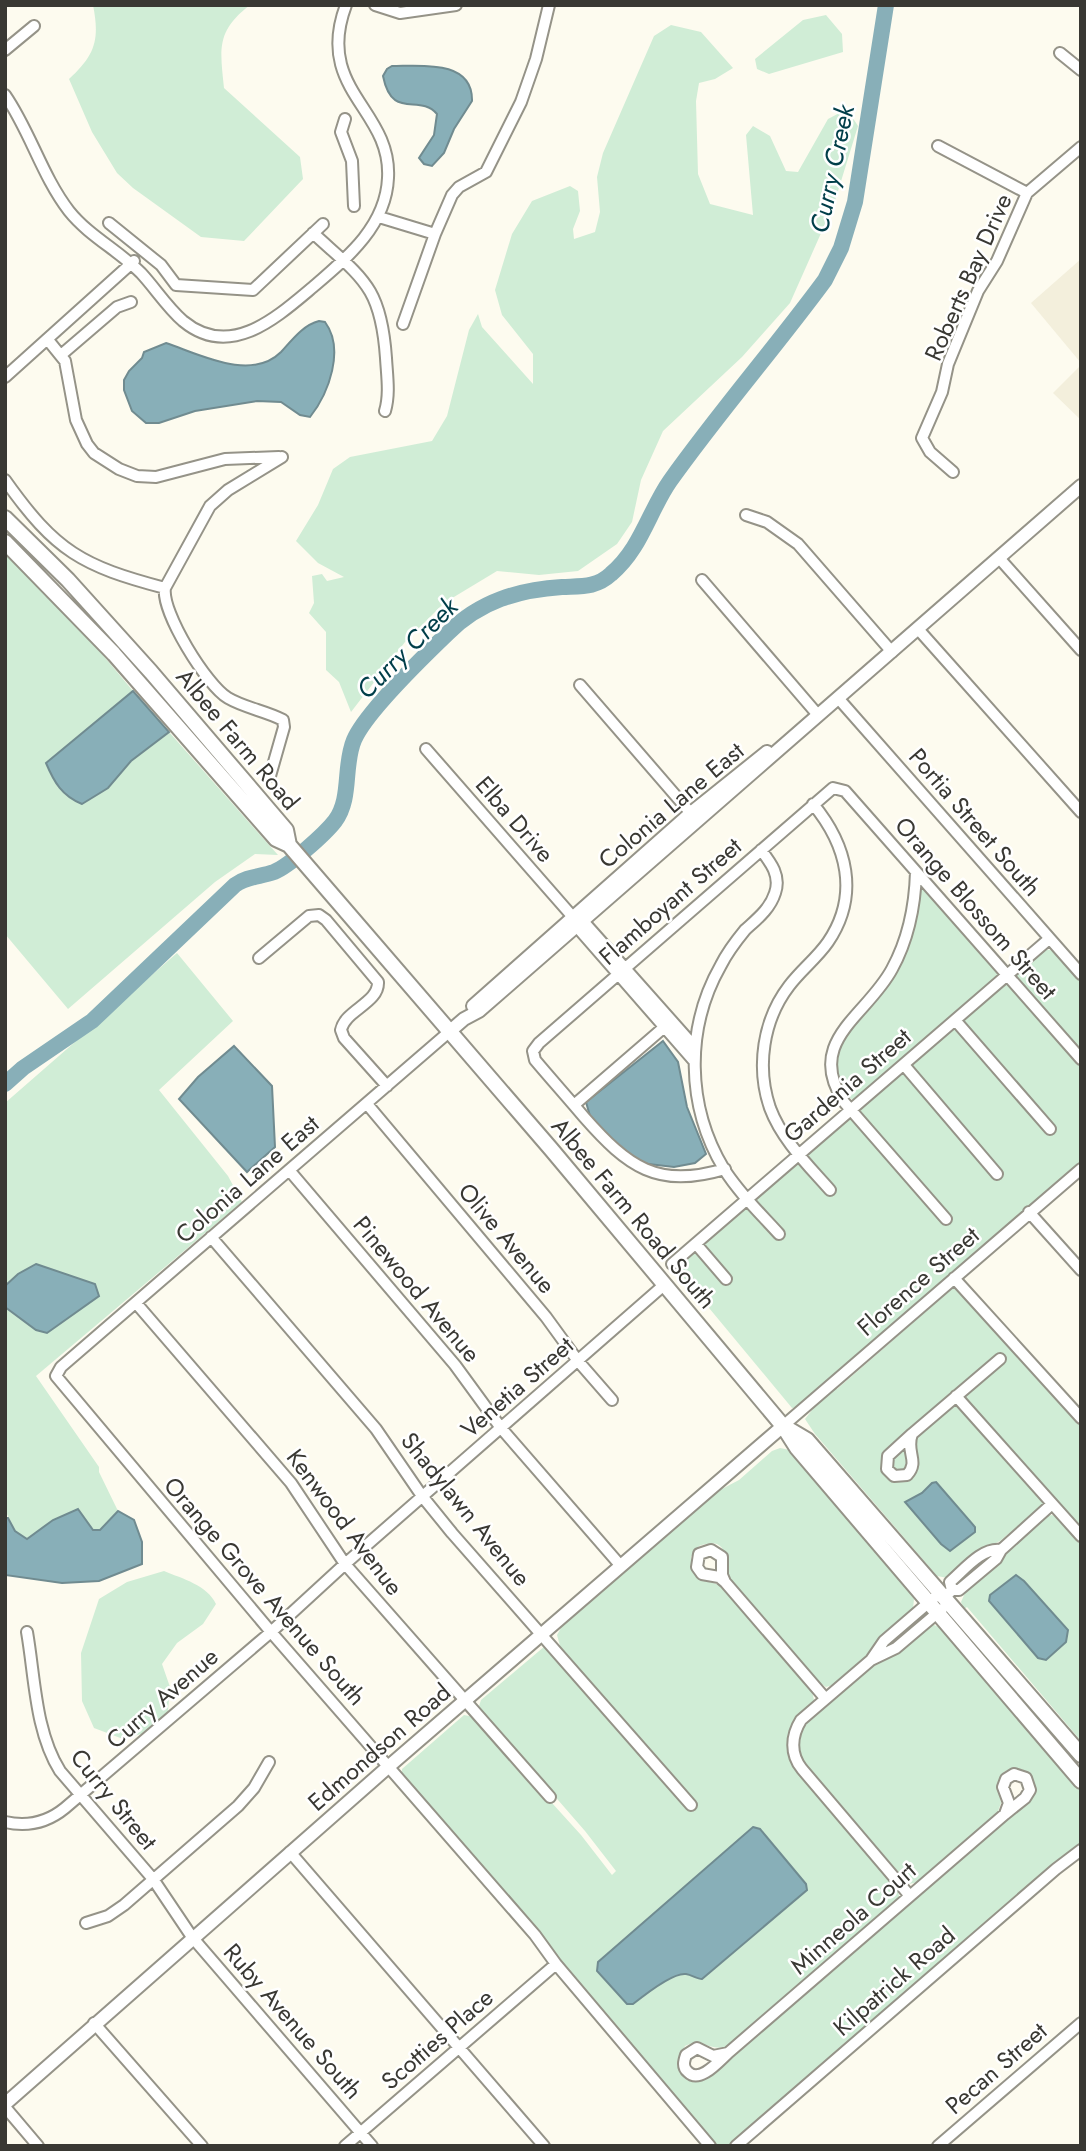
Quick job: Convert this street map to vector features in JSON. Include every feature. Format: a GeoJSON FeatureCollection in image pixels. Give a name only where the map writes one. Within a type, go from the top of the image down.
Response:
{"type":"FeatureCollection","features":[{"type":"Feature","properties":{"kind":"main road","name":"Albee Farm Road"},"geometry":{"type":"LineString","coordinates":[[5,518],[102,616],[286,830],[289,845]]}},
{"type":"Feature","properties":{"kind":"main road"},"geometry":{"type":"LineString","coordinates":[[5,532],[15,541],[23,536]]}},
{"type":"Feature","properties":{"kind":"main road","name":"Albee Farm Road"},"geometry":{"type":"LineString","coordinates":[[5,542],[114,654],[276,839],[289,845],[449,1032]]}},
{"type":"Feature","properties":{"kind":"main road","name":"Albee Farm Road South"},"geometry":{"type":"LineString","coordinates":[[449,1032],[551,1149],[783,1426],[797,1448],[1081,1781]]}},
{"type":"Feature","properties":{"kind":"main road","name":"Albee Farm Road South"},"geometry":{"type":"LineString","coordinates":[[783,1426],[807,1440],[947,1595],[973,1631],[1081,1755]]}},
{"type":"Feature","properties":{"kind":"street"},"geometry":{"type":"LineString","coordinates":[[5,95],[27,132],[58,195],[91,235],[131,265],[185,322],[203,332],[225,336],[245,334],[268,323],[342,260],[369,232],[379,217],[386,198],[387,161],[378,134],[347,83],[340,64],[339,31],[346,5]]}},
{"type":"Feature","properties":{"kind":"street"},"geometry":{"type":"LineString","coordinates":[[375,5],[400,13],[456,5]]}},
{"type":"Feature","properties":{"kind":"street"},"geometry":{"type":"LineString","coordinates":[[403,324],[435,234],[456,189],[486,172],[528,85],[549,5]]}},
{"type":"Feature","properties":{"kind":"street"},"geometry":{"type":"LineString","coordinates":[[5,50],[34,26]]}},
{"type":"Feature","properties":{"kind":"street"},"geometry":{"type":"LineString","coordinates":[[1060,54],[1081,70]]}},
{"type":"Feature","properties":{"kind":"street"},"geometry":{"type":"LineString","coordinates":[[345,119],[341,132],[352,161],[354,206]]}},
{"type":"Feature","properties":{"kind":"street"},"geometry":{"type":"LineString","coordinates":[[938,146],[1027,192]]}},
{"type":"Feature","properties":{"kind":"street","name":"Roberts Bay Drive"},"geometry":{"type":"LineString","coordinates":[[953,472],[925,446],[923,434],[942,391],[948,364],[978,291],[997,261],[1027,192],[1081,147]]}},
{"type":"Feature","properties":{"kind":"street"},"geometry":{"type":"LineString","coordinates":[[379,217],[435,234]]}},
{"type":"Feature","properties":{"kind":"street"},"geometry":{"type":"LineString","coordinates":[[109,223],[161,265],[176,285],[253,290],[323,224]]}},
{"type":"Feature","properties":{"kind":"street"},"geometry":{"type":"LineString","coordinates":[[313,233],[369,287],[381,316],[388,394],[386,411]]}},
{"type":"Feature","properties":{"kind":"street"},"geometry":{"type":"LineString","coordinates":[[5,377],[131,265],[143,251]]}},
{"type":"Feature","properties":{"kind":"street"},"geometry":{"type":"LineString","coordinates":[[61,355],[117,307],[131,302]]}},
{"type":"Feature","properties":{"kind":"street"},"geometry":{"type":"LineString","coordinates":[[48,340],[67,365],[71,397],[80,432],[94,453],[119,469],[137,476],[156,477],[225,459],[282,457],[228,490],[210,506],[166,588],[165,600],[170,616],[210,683],[232,700],[283,720],[285,727],[270,776]]}},
{"type":"Feature","properties":{"kind":"street"},"geometry":{"type":"LineString","coordinates":[[5,480],[44,531],[69,551],[95,566],[121,576],[166,588]]}},
{"type":"Feature","properties":{"kind":"street","name":"Colonia Lane East"},"geometry":{"type":"LineString","coordinates":[[57,1371],[464,1019],[474,1004],[577,921],[695,818],[733,778],[818,715],[1081,486]]}},
{"type":"Feature","properties":{"kind":"street"},"geometry":{"type":"LineString","coordinates":[[746,515],[767,522],[798,544],[892,652]]}},
{"type":"Feature","properties":{"kind":"street"},"geometry":{"type":"LineString","coordinates":[[999,558],[1081,650]]}},
{"type":"Feature","properties":{"kind":"street"},"geometry":{"type":"LineString","coordinates":[[702,580],[818,715]]}},
{"type":"Feature","properties":{"kind":"street"},"geometry":{"type":"LineString","coordinates":[[918,629],[1081,812]]}},
{"type":"Feature","properties":{"kind":"street"},"geometry":{"type":"LineString","coordinates":[[580,685],[695,818]]}},
{"type":"Feature","properties":{"kind":"street","name":"Portia Street South"},"geometry":{"type":"LineString","coordinates":[[838,698],[1081,974]]}},
{"type":"Feature","properties":{"kind":"street","name":"Elba Drive"},"geometry":{"type":"LineString","coordinates":[[426,749],[668,1024]]}},
{"type":"Feature","properties":{"kind":"street","name":"Flamboyant Street"},"geometry":{"type":"LineString","coordinates":[[574,1105],[535,1060],[534,1051],[539,1043],[829,790],[837,787]]}},
{"type":"Feature","properties":{"kind":"street","name":"Orange Blossom Street"},"geometry":{"type":"LineString","coordinates":[[837,787],[845,791],[1081,1059]]}},
{"type":"Feature","properties":{"kind":"street"},"geometry":{"type":"LineString","coordinates":[[813,804],[829,824],[840,846],[846,876],[845,897],[838,923],[830,939],[789,986],[775,1009],[764,1048],[765,1087],[780,1128],[799,1155],[830,1190]]}},
{"type":"Feature","properties":{"kind":"street"},"geometry":{"type":"LineString","coordinates":[[761,850],[776,873],[776,892],[767,909],[740,937],[721,965],[704,1003],[694,1046],[694,1061],[697,1094],[713,1147],[725,1169],[779,1234]]}},
{"type":"Feature","properties":{"kind":"street"},"geometry":{"type":"LineString","coordinates":[[916,872],[911,924],[898,959],[881,988],[842,1031],[835,1045],[833,1078],[839,1094],[851,1110],[946,1219]]}},
{"type":"Feature","properties":{"kind":"street"},"geometry":{"type":"LineString","coordinates":[[259,958],[309,916],[318,915],[326,920],[378,982],[375,993],[344,1021],[341,1030],[344,1038],[387,1086]]}},
{"type":"Feature","properties":{"kind":"street","name":"Gardenia Street"},"geometry":{"type":"LineString","coordinates":[[672,1264],[1049,939]]}},
{"type":"Feature","properties":{"kind":"street"},"geometry":{"type":"LineString","coordinates":[[955,1020],[1050,1129]]}},
{"type":"Feature","properties":{"kind":"street"},"geometry":{"type":"LineString","coordinates":[[668,1024],[694,1046]]}},
{"type":"Feature","properties":{"kind":"street"},"geometry":{"type":"LineString","coordinates":[[668,1024],[694,1061]]}},
{"type":"Feature","properties":{"kind":"street"},"geometry":{"type":"LineString","coordinates":[[668,1024],[574,1105],[611,1148],[627,1161],[644,1169],[665,1175],[688,1177],[725,1169]]}},
{"type":"Feature","properties":{"kind":"street"},"geometry":{"type":"LineString","coordinates":[[904,1065],[997,1174]]}},
{"type":"Feature","properties":{"kind":"street","name":"Olive Avenue"},"geometry":{"type":"LineString","coordinates":[[367,1104],[612,1400]]}},
{"type":"Feature","properties":{"kind":"street","name":"Florence Street"},"geometry":{"type":"LineString","coordinates":[[783,1426],[1081,1169]]}},
{"type":"Feature","properties":{"kind":"street","name":"Pinewood Avenue"},"geometry":{"type":"LineString","coordinates":[[289,1170],[455,1364],[501,1428],[620,1565]]}},
{"type":"Feature","properties":{"kind":"street"},"geometry":{"type":"LineString","coordinates":[[1029,1212],[1081,1270]]}},
{"type":"Feature","properties":{"kind":"street","name":"Shadylawn Avenue"},"geometry":{"type":"LineString","coordinates":[[211,1237],[368,1420],[422,1496],[691,1805]]}},
{"type":"Feature","properties":{"kind":"street"},"geometry":{"type":"LineString","coordinates":[[696,1244],[726,1279]]}},
{"type":"Feature","properties":{"kind":"street"},"geometry":{"type":"LineString","coordinates":[[954,1278],[1081,1418]]}},
{"type":"Feature","properties":{"kind":"street","name":"Venetia Street"},"geometry":{"type":"LineString","coordinates":[[271,1632],[664,1285]]}},
{"type":"Feature","properties":{"kind":"street","name":"Kenwood Avenue"},"geometry":{"type":"LineString","coordinates":[[136,1303],[291,1483],[345,1564],[550,1797]]}},
{"type":"Feature","properties":{"kind":"street"},"geometry":{"type":"LineString","coordinates":[[912,1434],[1000,1359]]}},
{"type":"Feature","properties":{"kind":"street","name":"Orange Grove Avenue South"},"geometry":{"type":"LineString","coordinates":[[57,1371],[57,1379],[271,1632],[526,1926],[710,2146]]}},
{"type":"Feature","properties":{"kind":"street"},"geometry":{"type":"LineString","coordinates":[[956,1396],[1081,1536]]}},
{"type":"Feature","properties":{"kind":"street","name":"Edmondson Road"},"geometry":{"type":"LineString","coordinates":[[5,2105],[192,1937],[783,1426]]}},
{"type":"Feature","properties":{"kind":"street"},"geometry":{"type":"LineString","coordinates":[[871,1660],[892,1651],[906,1640],[933,1608],[996,1559],[1001,1549],[1052,1504]]}},
{"type":"Feature","properties":{"kind":"street"},"geometry":{"type":"LineString","coordinates":[[947,1595],[950,1582],[992,1548],[1001,1549]]}},
{"type":"Feature","properties":{"kind":"street"},"geometry":{"type":"LineString","coordinates":[[970,1565],[978,1574]]}},
{"type":"Feature","properties":{"kind":"street"},"geometry":{"type":"LineString","coordinates":[[725,1581],[825,1698]]}},
{"type":"Feature","properties":{"kind":"street"},"geometry":{"type":"LineString","coordinates":[[910,1896],[802,1769],[795,1757],[793,1744],[798,1725],[825,1698],[871,1660],[884,1641],[897,1630],[933,1608]]}},
{"type":"Feature","properties":{"kind":"street"},"geometry":{"type":"LineString","coordinates":[[897,1630],[906,1640]]}},
{"type":"Feature","properties":{"kind":"street","name":"Curry Street"},"geometry":{"type":"LineString","coordinates":[[27,1632],[47,1744],[60,1771],[153,1879],[192,1937]]}},
{"type":"Feature","properties":{"kind":"street","name":"Curry Avenue"},"geometry":{"type":"LineString","coordinates":[[5,1822],[25,1825],[48,1819],[60,1812],[271,1632]]}},
{"type":"Feature","properties":{"kind":"street"},"geometry":{"type":"LineString","coordinates":[[86,1923],[116,1911],[238,1806],[254,1788],[269,1762]]}},
{"type":"Feature","properties":{"kind":"street","name":"Minneola Court"},"geometry":{"type":"LineString","coordinates":[[728,2053],[1005,1814]]}},
{"type":"Feature","properties":{"kind":"street","name":"Kilpatrick Road"},"geometry":{"type":"LineString","coordinates":[[736,2146],[1045,1878],[1081,1850]]}},
{"type":"Feature","properties":{"kind":"street"},"geometry":{"type":"LineString","coordinates":[[290,1852],[544,2146]]}},
{"type":"Feature","properties":{"kind":"street","name":"Ruby Avenue South"},"geometry":{"type":"LineString","coordinates":[[192,1937],[372,2146]]}},
{"type":"Feature","properties":{"kind":"street","name":"Scotties Place"},"geometry":{"type":"LineString","coordinates":[[345,2146],[556,1964]]}},
{"type":"Feature","properties":{"kind":"street"},"geometry":{"type":"LineString","coordinates":[[94,2023],[202,2146]]}},
{"type":"Feature","properties":{"kind":"street","name":"Pecan Street"},"geometry":{"type":"LineString","coordinates":[[938,2146],[1081,2023]]}},
{"type":"Feature","properties":{"kind":"street"},"geometry":{"type":"LineString","coordinates":[[5,2105],[38,2146]]}},
{"type":"Feature","properties":{"kind":"shaded area"},"geometry":{"type":"Polygon","coordinates":[[[1081,259],[1081,363],[1031,303],[1081,259]]]}},
{"type":"Feature","properties":{"kind":"shaded area"},"geometry":{"type":"Polygon","coordinates":[[[1081,365],[1081,420],[1053,393],[1081,365]]]}},
{"type":"Feature","properties":{"kind":"green space"},"geometry":{"type":"Polygon","coordinates":[[[93,5],[250,5],[231,23],[226,32],[222,51],[224,88],[300,157],[303,179],[244,241],[201,237],[133,188],[117,173],[92,132],[69,79],[85,62],[93,46],[96,28],[93,5]]]}},
{"type":"Feature","properties":{"kind":"green space"},"geometry":{"type":"Polygon","coordinates":[[[826,15],[842,34],[843,52],[769,74],[757,69],[755,59],[803,20],[826,15]]]}},
{"type":"Feature","properties":{"kind":"green space"},"geometry":{"type":"Polygon","coordinates":[[[671,25],[701,32],[733,68],[715,79],[699,83],[696,101],[698,174],[710,204],[753,215],[746,135],[753,126],[770,136],[786,171],[798,172],[828,119],[847,109],[858,126],[834,204],[790,303],[742,357],[663,431],[641,480],[632,522],[617,544],[578,571],[539,575],[497,571],[444,603],[405,642],[351,712],[339,682],[326,670],[326,632],[309,613],[314,603],[312,576],[322,574],[327,581],[344,577],[318,563],[296,541],[318,505],[333,469],[350,457],[432,441],[447,416],[469,330],[478,314],[482,327],[533,384],[533,354],[502,315],[495,290],[512,234],[532,201],[570,186],[578,191],[580,211],[573,229],[574,239],[595,232],[600,212],[597,177],[603,153],[654,36],[671,25]]]}},
{"type":"Feature","properties":{"kind":"green space"},"geometry":{"type":"Polygon","coordinates":[[[5,553],[61,605],[133,691],[46,763],[108,788],[131,761],[169,732],[278,855],[255,854],[215,882],[68,1009],[5,934],[5,553]]]}},
{"type":"Feature","properties":{"kind":"green space"},"geometry":{"type":"Polygon","coordinates":[[[923,888],[998,970],[998,976],[854,1100],[849,1098],[841,1085],[837,1068],[838,1052],[853,1024],[896,972],[906,952],[920,890],[923,888]]]}},
{"type":"Feature","properties":{"kind":"green space"},"geometry":{"type":"Polygon","coordinates":[[[1044,949],[1055,951],[1081,980],[1081,1163],[799,1407],[792,1408],[680,1273],[680,1265],[1044,949]]]}},
{"type":"Feature","properties":{"kind":"green space"},"geometry":{"type":"Polygon","coordinates":[[[177,953],[233,1021],[159,1090],[228,1176],[242,1202],[36,1376],[99,1467],[118,1511],[100,1530],[92,1530],[78,1509],[53,1520],[27,1539],[15,1531],[5,1510],[5,1307],[36,1330],[47,1333],[68,1317],[18,1274],[5,1286],[5,1103],[177,953]]]}},
{"type":"Feature","properties":{"kind":"green space"},"geometry":{"type":"Polygon","coordinates":[[[953,1288],[964,1294],[1081,1425],[1081,1528],[1052,1497],[1000,1541],[983,1549],[948,1578],[937,1576],[805,1419],[835,1387],[837,1389],[953,1288]]]}},
{"type":"Feature","properties":{"kind":"green space"},"geometry":{"type":"Polygon","coordinates":[[[780,1448],[790,1450],[794,1454],[912,1595],[913,1609],[872,1651],[833,1685],[826,1687],[732,1581],[722,1548],[710,1543],[699,1546],[691,1557],[691,1568],[698,1577],[725,1589],[812,1691],[814,1700],[791,1728],[789,1735],[792,1763],[897,1888],[899,1896],[726,2047],[696,2043],[685,2046],[678,2061],[683,2075],[695,2081],[709,2077],[1032,1798],[1035,1785],[1027,1772],[1014,1769],[1004,1772],[997,1784],[1001,1803],[997,1814],[918,1882],[909,1884],[804,1763],[799,1742],[807,1721],[876,1662],[932,1624],[943,1629],[1081,1789],[1081,1845],[731,2146],[714,2146],[402,1775],[402,1769],[464,1715],[474,1717],[581,1835],[612,1875],[616,1871],[585,1831],[479,1706],[481,1700],[545,1646],[694,1808],[697,1806],[560,1646],[557,1635],[562,1626],[720,1490],[739,1480],[772,1451],[780,1448]]]}},
{"type":"Feature","properties":{"kind":"green space"},"geometry":{"type":"Polygon","coordinates":[[[1047,1516],[1057,1517],[1081,1545],[1081,1741],[967,1607],[964,1609],[961,1602],[965,1593],[991,1571],[1004,1553],[1047,1516]]]}},
{"type":"Feature","properties":{"kind":"green space"},"geometry":{"type":"Polygon","coordinates":[[[164,1571],[201,1587],[216,1604],[203,1624],[177,1643],[162,1664],[170,1687],[168,1711],[148,1732],[123,1739],[94,1728],[82,1701],[81,1653],[99,1599],[127,1582],[164,1571]]]}},
{"type":"Feature","properties":{"kind":"water"},"geometry":{"type":"Polygon","coordinates":[[[392,66],[430,66],[455,71],[470,87],[472,101],[454,129],[444,153],[432,166],[424,164],[419,158],[434,135],[437,114],[430,108],[399,102],[393,98],[387,90],[383,76],[392,66]]]}},
{"type":"Feature","properties":{"kind":"water"},"geometry":{"type":"Polygon","coordinates":[[[319,321],[325,322],[331,333],[334,358],[328,384],[310,417],[300,415],[281,402],[257,401],[195,411],[159,423],[146,423],[132,411],[124,390],[124,380],[144,352],[166,343],[225,363],[255,365],[269,361],[303,329],[319,321]]]}},
{"type":"Feature","properties":{"kind":"water"},"geometry":{"type":"Polygon","coordinates":[[[133,691],[169,732],[131,761],[108,788],[82,804],[75,801],[60,788],[46,763],[133,691]]]}},
{"type":"Feature","properties":{"kind":"water"},"geometry":{"type":"Polygon","coordinates":[[[663,1041],[678,1062],[687,1107],[706,1154],[695,1163],[674,1167],[640,1163],[592,1123],[586,1102],[663,1041]]]}},
{"type":"Feature","properties":{"kind":"water"},"geometry":{"type":"Polygon","coordinates":[[[234,1046],[272,1086],[275,1147],[247,1172],[179,1099],[198,1077],[234,1046]]]}},
{"type":"Feature","properties":{"kind":"water"},"geometry":{"type":"Polygon","coordinates":[[[36,1264],[95,1284],[99,1296],[47,1333],[36,1330],[5,1307],[5,1286],[18,1274],[36,1264]]]}},
{"type":"Feature","properties":{"kind":"water"},"geometry":{"type":"Polygon","coordinates":[[[936,1482],[975,1527],[975,1532],[950,1551],[905,1502],[936,1482]]]}},
{"type":"Feature","properties":{"kind":"water"},"geometry":{"type":"Polygon","coordinates":[[[78,1509],[93,1530],[100,1530],[118,1511],[134,1520],[142,1542],[142,1564],[99,1581],[62,1583],[5,1575],[5,1518],[8,1518],[15,1531],[27,1539],[53,1520],[78,1509]]]}},
{"type":"Feature","properties":{"kind":"water"},"geometry":{"type":"Polygon","coordinates":[[[1016,1575],[1068,1630],[1066,1642],[1046,1660],[1038,1658],[989,1601],[990,1595],[1016,1575]]]}},
{"type":"Feature","properties":{"kind":"water"},"geometry":{"type":"Polygon","coordinates":[[[753,1827],[760,1829],[806,1884],[807,1890],[702,1979],[680,1974],[658,1985],[633,2004],[627,2004],[597,1971],[598,1962],[753,1827]]]}},
{"type":"Feature","properties":{"kind":"waterway","name":"Curry Creek"},"geometry":{"type":"LineString","coordinates":[[5,1084],[23,1068],[92,1021],[235,885],[281,869],[323,834],[335,821],[344,802],[351,750],[360,728],[396,685],[460,622],[487,605],[515,594],[594,584],[605,579],[630,553],[670,481],[825,280],[841,248],[855,202],[886,5]]}}]}
